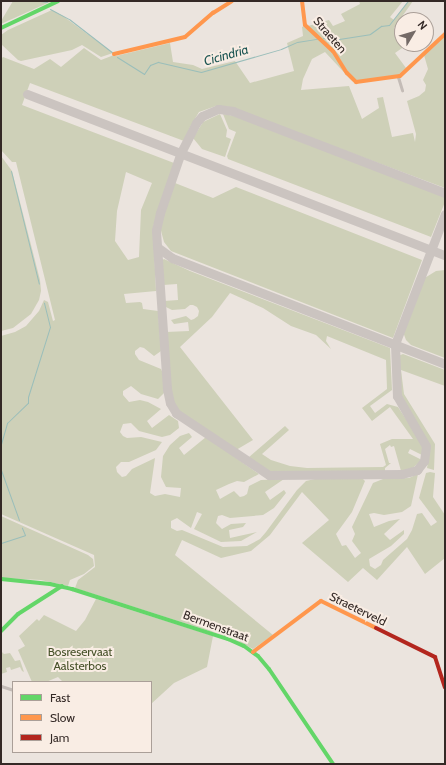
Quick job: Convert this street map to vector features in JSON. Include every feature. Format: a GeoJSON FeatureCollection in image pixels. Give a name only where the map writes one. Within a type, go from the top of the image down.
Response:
{"type":"FeatureCollection","features":[{"type":"Feature","properties":{"kind":"street"},"geometry":{"type":"LineString","coordinates":[[1,28],[58,1]]}},
{"type":"Feature","properties":{"kind":"street"},"geometry":{"type":"LineString","coordinates":[[114,54],[163,44],[185,37],[213,13],[232,1]]}},
{"type":"Feature","properties":{"kind":"street","name":"Straeten"},"geometry":{"type":"LineString","coordinates":[[302,1],[305,25],[333,51],[354,81],[360,82],[398,77]]}},
{"type":"Feature","properties":{"kind":"street"},"geometry":{"type":"LineString","coordinates":[[402,90],[398,77],[445,34]]}},
{"type":"Feature","properties":{"kind":"street","name":"Bermenstraat"},"geometry":{"type":"LineString","coordinates":[[1,579],[62,586],[228,639],[253,652],[269,669],[333,764]]}},
{"type":"Feature","properties":{"kind":"street"},"geometry":{"type":"LineString","coordinates":[[1,631],[18,614],[62,586]]}},
{"type":"Feature","properties":{"kind":"street","name":"Straeterveld"},"geometry":{"type":"LineString","coordinates":[[253,652],[321,602],[435,657],[445,687]]}},
{"type":"Feature","properties":{"kind":"street"},"geometry":{"type":"LineString","coordinates":[[1,686],[12,690]]}},
{"type":"Feature","properties":{"kind":"green space"},"geometry":{"type":"Polygon","coordinates":[[[13,1],[52,1],[1,24],[1,21],[13,1]]]}},
{"type":"Feature","properties":{"kind":"green space"},"geometry":{"type":"Polygon","coordinates":[[[359,1],[403,1],[390,17],[394,20],[394,52],[396,52],[395,53],[406,68],[398,75],[358,81],[351,77],[336,53],[308,26],[329,20],[333,26],[345,21],[341,14],[360,4],[359,1]]]}},
{"type":"Feature","properties":{"kind":"green space"},"geometry":{"type":"Polygon","coordinates":[[[408,1],[413,1],[405,12],[400,12],[408,1]]]}},
{"type":"Feature","properties":{"kind":"green space"},"geometry":{"type":"Polygon","coordinates":[[[52,10],[63,16],[113,53],[101,57],[82,45],[72,50],[21,61],[1,44],[1,35],[8,30],[52,10]]]}},
{"type":"Feature","properties":{"kind":"green space"},"geometry":{"type":"Polygon","coordinates":[[[304,26],[331,50],[353,82],[325,52],[312,59],[303,79],[301,90],[349,86],[362,119],[379,108],[377,98],[383,97],[392,137],[413,133],[415,142],[416,134],[407,101],[419,96],[425,91],[426,85],[423,80],[428,69],[424,55],[427,52],[434,52],[434,46],[445,36],[445,188],[226,106],[216,106],[199,112],[184,141],[30,83],[22,105],[174,163],[153,227],[156,291],[124,294],[126,303],[140,302],[142,303],[143,309],[158,311],[161,351],[154,356],[144,348],[140,347],[135,351],[135,354],[139,360],[161,369],[164,376],[164,393],[158,399],[141,394],[131,386],[123,391],[123,395],[129,402],[140,400],[148,402],[161,409],[147,421],[152,428],[169,415],[178,421],[179,428],[170,435],[162,437],[139,431],[131,423],[123,424],[120,432],[127,438],[141,437],[162,442],[156,450],[129,462],[121,462],[116,467],[117,472],[122,477],[126,476],[132,469],[155,458],[150,493],[155,496],[165,494],[180,497],[181,488],[166,487],[161,477],[163,456],[170,445],[180,436],[189,433],[192,437],[179,448],[184,455],[206,437],[259,474],[244,482],[237,481],[216,490],[220,499],[234,491],[240,497],[244,496],[247,494],[249,486],[261,480],[284,479],[265,492],[270,500],[284,490],[286,493],[274,508],[263,515],[230,518],[222,515],[218,516],[216,523],[222,529],[231,524],[246,523],[243,527],[229,530],[230,538],[257,532],[241,541],[221,542],[194,529],[202,514],[197,512],[191,528],[177,518],[171,521],[171,528],[177,531],[182,530],[223,547],[247,546],[260,539],[297,490],[306,481],[315,479],[362,478],[365,481],[352,512],[336,534],[342,546],[346,545],[355,558],[361,553],[352,541],[355,534],[352,527],[373,483],[383,479],[409,478],[418,474],[411,506],[402,512],[384,515],[374,513],[369,514],[374,527],[389,521],[400,519],[384,534],[390,540],[404,530],[404,534],[391,546],[369,559],[370,566],[375,569],[407,539],[412,530],[417,514],[422,513],[431,526],[437,522],[419,498],[426,473],[435,473],[433,497],[445,515],[445,558],[425,574],[407,547],[377,580],[363,568],[348,582],[302,543],[329,520],[302,492],[270,535],[251,551],[221,558],[182,540],[175,555],[273,635],[253,649],[234,639],[75,588],[78,580],[95,567],[94,555],[1,514],[1,336],[15,332],[26,326],[39,311],[44,300],[48,302],[53,321],[55,320],[16,162],[12,162],[1,150],[1,59],[3,57],[34,69],[50,59],[61,67],[84,48],[101,60],[114,55],[116,56],[170,43],[173,62],[193,65],[202,69],[235,61],[250,83],[294,71],[287,43],[303,36],[302,27],[304,26]],[[126,172],[117,211],[115,241],[128,260],[139,257],[141,210],[152,183],[126,172]]]}},
{"type":"Feature","properties":{"kind":"green space"},"geometry":{"type":"Polygon","coordinates":[[[220,114],[227,130],[226,137],[231,139],[225,157],[202,149],[193,138],[203,122],[220,114]]]}},
{"type":"Feature","properties":{"kind":"green space"},"geometry":{"type":"Polygon","coordinates":[[[223,114],[234,116],[445,197],[445,202],[431,237],[228,159],[227,156],[236,132],[229,129],[223,114]]]}},
{"type":"Feature","properties":{"kind":"green space"},"geometry":{"type":"Polygon","coordinates":[[[1,156],[12,171],[40,280],[41,291],[39,300],[31,314],[13,328],[1,331],[1,156]]]}},
{"type":"Feature","properties":{"kind":"green space"},"geometry":{"type":"Polygon","coordinates":[[[175,183],[213,198],[236,187],[422,260],[393,338],[171,251],[164,242],[160,227],[163,212],[175,183]]]}},
{"type":"Feature","properties":{"kind":"green space"},"geometry":{"type":"Polygon","coordinates":[[[164,259],[190,271],[390,348],[392,390],[370,406],[375,413],[387,404],[398,407],[423,445],[422,455],[410,449],[408,453],[420,459],[420,462],[410,470],[401,471],[394,446],[391,447],[390,445],[385,449],[389,463],[391,463],[385,468],[385,471],[275,473],[266,470],[248,458],[285,426],[289,430],[262,454],[271,460],[290,466],[307,468],[383,467],[386,465],[380,444],[392,439],[413,439],[390,407],[372,421],[362,408],[387,389],[386,360],[327,336],[326,341],[331,349],[316,335],[291,326],[263,308],[230,293],[212,317],[180,347],[253,440],[236,450],[183,415],[175,407],[171,396],[166,332],[189,331],[188,322],[174,324],[171,320],[186,316],[191,320],[198,316],[199,311],[197,307],[193,305],[190,305],[185,309],[172,310],[166,307],[164,301],[178,300],[177,284],[163,285],[161,261],[164,259]]]}},
{"type":"Feature","properties":{"kind":"green space"},"geometry":{"type":"Polygon","coordinates":[[[445,270],[445,358],[411,345],[406,340],[403,332],[423,279],[436,271],[445,270]]]}},
{"type":"Feature","properties":{"kind":"green space"},"geometry":{"type":"Polygon","coordinates":[[[403,354],[445,370],[445,386],[401,370],[404,394],[435,444],[434,470],[427,468],[430,450],[427,441],[401,396],[398,356],[403,354]]]}},
{"type":"Feature","properties":{"kind":"green space"},"geometry":{"type":"Polygon","coordinates":[[[1,516],[88,555],[93,559],[94,566],[84,574],[70,580],[68,586],[41,580],[1,578],[1,516]]]}},
{"type":"Feature","properties":{"kind":"green space","name":"Bosreservaat Aalsterbos"},"geometry":{"type":"Polygon","coordinates":[[[96,599],[213,636],[207,667],[174,683],[152,703],[152,681],[62,681],[58,677],[48,681],[32,681],[18,650],[25,646],[19,636],[37,619],[39,621],[44,615],[76,631],[85,620],[96,599]]]}},
{"type":"Feature","properties":{"kind":"green space"},"geometry":{"type":"Polygon","coordinates":[[[1,651],[4,654],[10,653],[15,661],[20,660],[24,672],[20,667],[11,670],[10,667],[6,668],[7,672],[1,674],[1,651]]]}},
{"type":"Feature","properties":{"kind":"waterway"},"geometry":{"type":"LineString","coordinates":[[40,1],[47,2]]}},
{"type":"Feature","properties":{"kind":"waterway","name":"Cicindria"},"geometry":{"type":"LineString","coordinates":[[323,38],[339,39],[370,34],[381,26],[389,25],[408,1]]}},
{"type":"Feature","properties":{"kind":"waterway"},"geometry":{"type":"LineString","coordinates":[[50,9],[69,19],[113,53]]}},
{"type":"Feature","properties":{"kind":"waterway","name":"Cicindria"},"geometry":{"type":"LineString","coordinates":[[117,57],[144,74],[150,65],[158,62],[201,72],[281,49],[297,42],[317,39]]}},
{"type":"Feature","properties":{"kind":"waterway"},"geometry":{"type":"LineString","coordinates":[[11,171],[39,284]]}},
{"type":"Feature","properties":{"kind":"waterway"},"geometry":{"type":"LineString","coordinates":[[1,444],[7,423],[28,403],[28,397],[50,327],[44,303]]}},
{"type":"Feature","properties":{"kind":"waterway"},"geometry":{"type":"LineString","coordinates":[[1,470],[19,520]]}},
{"type":"Feature","properties":{"kind":"waterway"},"geometry":{"type":"LineString","coordinates":[[1,543],[25,535],[22,528]]}},
{"type":"Feature","properties":{"kind":"taxiway"},"geometry":{"type":"LineString","coordinates":[[27,94],[445,255]]}},
{"type":"Feature","properties":{"kind":"taxiway"},"geometry":{"type":"LineString","coordinates":[[445,193],[233,111],[218,109],[202,116],[196,123],[181,152],[160,213],[156,231],[167,389],[170,403],[176,413],[269,475],[402,474],[417,470],[424,461],[426,446],[397,396],[395,344],[445,214]]}},
{"type":"Feature","properties":{"kind":"taxiway"},"geometry":{"type":"LineString","coordinates":[[157,247],[172,258],[445,364]]}},
{"type":"Feature","properties":{"kind":"traffic: fast"},"geometry":{"type":"LineString","coordinates":[[1,28],[58,1]]}},
{"type":"Feature","properties":{"kind":"traffic: fast"},"geometry":{"type":"LineString","coordinates":[[1,579],[50,584],[72,589],[228,639],[244,646],[258,656],[269,669],[333,764]]}},
{"type":"Feature","properties":{"kind":"traffic: fast"},"geometry":{"type":"LineString","coordinates":[[1,631],[18,614],[62,586]]}},
{"type":"Feature","properties":{"kind":"traffic: slow"},"geometry":{"type":"LineString","coordinates":[[114,54],[185,37],[213,13],[232,1]]}},
{"type":"Feature","properties":{"kind":"traffic: slow"},"geometry":{"type":"LineString","coordinates":[[302,1],[305,25],[333,51],[347,73],[356,82],[400,76],[445,34]]}},
{"type":"Feature","properties":{"kind":"traffic: slow"},"geometry":{"type":"LineString","coordinates":[[253,652],[321,601],[376,628]]}},
{"type":"Feature","properties":{"kind":"traffic: jam"},"geometry":{"type":"LineString","coordinates":[[376,628],[435,657],[445,687]]}}]}
